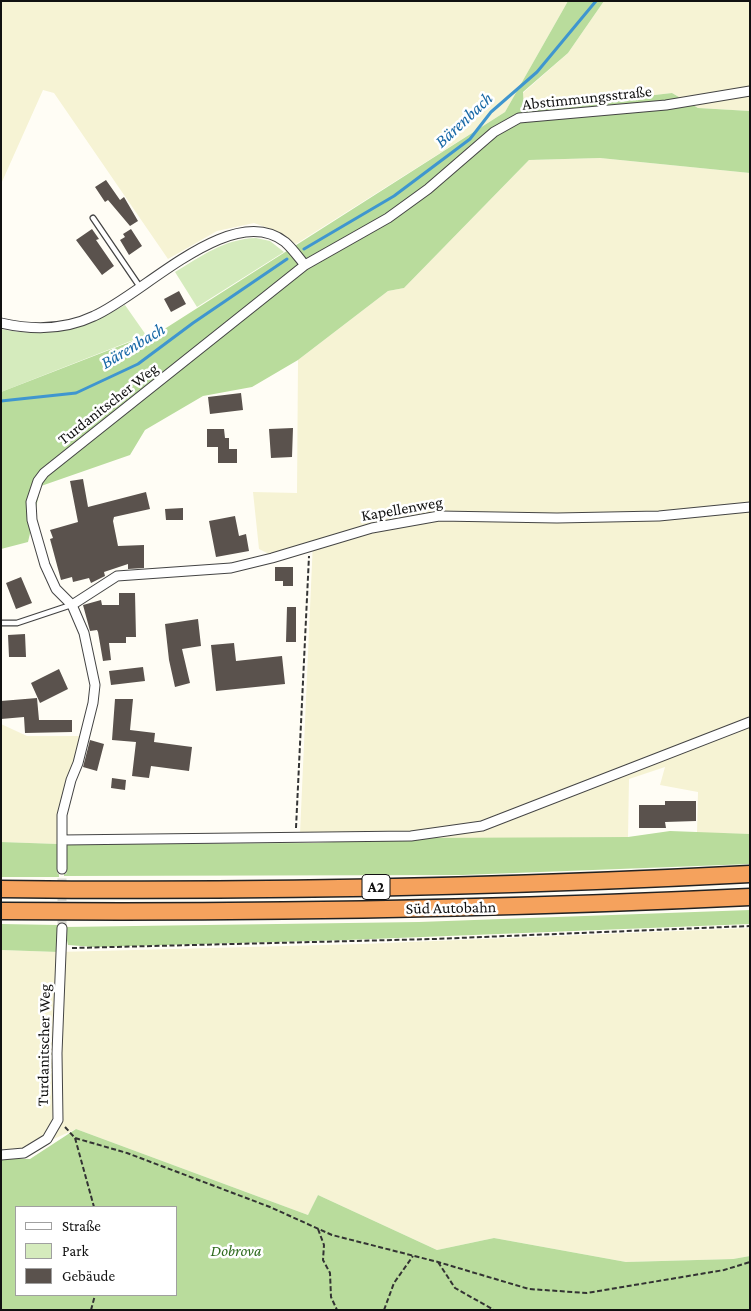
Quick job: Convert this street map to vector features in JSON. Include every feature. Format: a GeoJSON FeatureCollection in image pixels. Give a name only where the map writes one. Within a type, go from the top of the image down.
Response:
{"type":"FeatureCollection","features":[{"type":"Feature","properties":{"kind":"highway","name":"Süd Autobahn"},"geometry":{"type":"LineString","coordinates":[[2,889],[354,888],[589,882],[750,874]]}},
{"type":"Feature","properties":{"kind":"highway","name":"Süd Autobahn"},"geometry":{"type":"LineString","coordinates":[[3,912],[366,910],[587,905],[750,897]]}},
{"type":"Feature","properties":{"kind":"street","name":"Abstimmungsstraße"},"geometry":{"type":"LineString","coordinates":[[305,265],[388,218],[428,189],[494,132],[519,118],[666,105],[750,91]]}},
{"type":"Feature","properties":{"kind":"street"},"geometry":{"type":"LineString","coordinates":[[1,323],[39,328],[65,326],[93,317],[206,244],[243,230],[272,235],[285,242],[305,265]]}},
{"type":"Feature","properties":{"kind":"street","name":"Turdanitscher Weg"},"geometry":{"type":"LineString","coordinates":[[62,869],[62,815],[71,780],[78,763],[93,703],[95,685],[84,633],[72,605],[56,589],[45,565],[32,520],[31,502],[38,481],[44,473],[305,265]]}},
{"type":"Feature","properties":{"kind":"street","name":"Kapellenweg"},"geometry":{"type":"LineString","coordinates":[[72,605],[117,576],[231,568],[372,528],[439,516],[557,518],[659,516],[750,507]]}},
{"type":"Feature","properties":{"kind":"street"},"geometry":{"type":"LineString","coordinates":[[62,840],[411,836],[482,826],[750,722]]}},
{"type":"Feature","properties":{"kind":"street","name":"Turdanitscher Weg"},"geometry":{"type":"LineString","coordinates":[[1,1156],[24,1154],[47,1139],[58,1120],[57,1053],[62,928]]}},
{"type":"Feature","properties":{"kind":"lane"},"geometry":{"type":"LineString","coordinates":[[93,218],[140,288]]}},
{"type":"Feature","properties":{"kind":"lane"},"geometry":{"type":"LineString","coordinates":[[1,623],[18,623],[72,605]]}},
{"type":"Feature","properties":{"kind":"path"},"geometry":{"type":"LineString","coordinates":[[295,838],[310,558],[304,548]]}},
{"type":"Feature","properties":{"kind":"path"},"geometry":{"type":"LineString","coordinates":[[62,949],[434,939],[750,926]]}},
{"type":"Feature","properties":{"kind":"path"},"geometry":{"type":"LineString","coordinates":[[58,1120],[75,1138],[94,1206]]}},
{"type":"Feature","properties":{"kind":"path"},"geometry":{"type":"LineString","coordinates":[[75,1138],[136,1156],[270,1207],[332,1235],[438,1262],[529,1289],[587,1293],[724,1270],[750,1262]]}},
{"type":"Feature","properties":{"kind":"path"},"geometry":{"type":"LineString","coordinates":[[318,1229],[324,1245],[324,1260],[330,1273],[331,1297],[337,1310]]}},
{"type":"Feature","properties":{"kind":"path"},"geometry":{"type":"LineString","coordinates":[[384,1310],[394,1283],[413,1256]]}},
{"type":"Feature","properties":{"kind":"path"},"geometry":{"type":"LineString","coordinates":[[438,1262],[455,1288],[494,1310]]}},
{"type":"Feature","properties":{"kind":"path"},"geometry":{"type":"LineString","coordinates":[[91,1310],[95,1296]]}},
{"type":"Feature","properties":{"kind":"shaded area"},"geometry":{"type":"Polygon","coordinates":[[[1,1],[568,1],[505,112],[296,244],[273,230],[254,223],[217,231],[168,259],[54,93],[43,90],[1,184],[1,1]]]}},
{"type":"Feature","properties":{"kind":"shaded area"},"geometry":{"type":"Polygon","coordinates":[[[604,1],[750,1],[750,111],[698,108],[672,93],[524,110],[523,93],[568,53],[604,1]]]}},
{"type":"Feature","properties":{"kind":"shaded area"},"geometry":{"type":"Polygon","coordinates":[[[600,158],[750,173],[750,834],[697,833],[698,792],[660,785],[665,767],[629,779],[628,837],[454,840],[300,834],[313,541],[269,554],[259,549],[253,492],[297,493],[298,360],[388,291],[404,288],[529,160],[600,158]]]}},
{"type":"Feature","properties":{"kind":"shaded area"},"geometry":{"type":"Polygon","coordinates":[[[1,724],[27,736],[81,736],[58,844],[1,842],[1,724]]]}},
{"type":"Feature","properties":{"kind":"shaded area"},"geometry":{"type":"Polygon","coordinates":[[[750,928],[750,1256],[733,1259],[626,1262],[494,1238],[437,1250],[318,1195],[308,1215],[76,1129],[29,1150],[1,1149],[1,950],[58,952],[362,944],[750,928]]]}},
{"type":"Feature","properties":{"kind":"green space"},"geometry":{"type":"Polygon","coordinates":[[[568,1],[604,1],[568,53],[523,92],[524,110],[672,93],[698,108],[750,111],[750,173],[600,158],[529,160],[404,288],[388,291],[298,360],[252,387],[203,396],[145,430],[130,455],[41,486],[28,542],[1,549],[1,392],[166,328],[505,112],[568,1]]]}},
{"type":"Feature","properties":{"kind":"green space"},"geometry":{"type":"Polygon","coordinates":[[[256,238],[270,241],[284,252],[197,307],[175,272],[223,245],[234,241],[256,238]]]}},
{"type":"Feature","properties":{"kind":"green space"},"geometry":{"type":"Polygon","coordinates":[[[125,305],[146,335],[1,392],[1,329],[34,333],[66,329],[111,313],[125,305]]]}},
{"type":"Feature","properties":{"kind":"green space"},"geometry":{"type":"Polygon","coordinates":[[[670,831],[750,834],[750,864],[462,875],[64,876],[64,846],[70,844],[313,843],[417,838],[628,837],[670,831]]]}},
{"type":"Feature","properties":{"kind":"green space"},"geometry":{"type":"Polygon","coordinates":[[[1,842],[58,844],[59,877],[1,877],[1,842]]]}},
{"type":"Feature","properties":{"kind":"green space"},"geometry":{"type":"Polygon","coordinates":[[[750,910],[750,924],[347,940],[94,947],[68,945],[64,927],[419,922],[750,910]]]}},
{"type":"Feature","properties":{"kind":"green space"},"geometry":{"type":"Polygon","coordinates":[[[1,924],[58,925],[58,952],[1,950],[1,924]]]}},
{"type":"Feature","properties":{"kind":"green space","name":"Dobrova"},"geometry":{"type":"Polygon","coordinates":[[[76,1129],[308,1215],[318,1195],[437,1250],[494,1238],[626,1262],[733,1259],[750,1256],[750,1310],[1,1310],[1,1158],[30,1159],[76,1129]]]}},
{"type":"Feature","properties":{"kind":"building"},"geometry":{"type":"Polygon","coordinates":[[[106,180],[120,200],[124,197],[138,221],[130,226],[108,200],[105,202],[95,187],[106,180]]]}},
{"type":"Feature","properties":{"kind":"building"},"geometry":{"type":"Polygon","coordinates":[[[92,229],[99,239],[96,240],[114,266],[102,275],[76,240],[92,229]]]}},
{"type":"Feature","properties":{"kind":"building"},"geometry":{"type":"Polygon","coordinates":[[[131,229],[142,246],[129,255],[120,240],[125,237],[123,234],[131,229]]]}},
{"type":"Feature","properties":{"kind":"building"},"geometry":{"type":"Polygon","coordinates":[[[179,291],[186,304],[171,312],[164,299],[179,291]]]}},
{"type":"Feature","properties":{"kind":"building"},"geometry":{"type":"Polygon","coordinates":[[[241,393],[243,410],[210,414],[208,397],[241,393]]]}},
{"type":"Feature","properties":{"kind":"building"},"geometry":{"type":"Polygon","coordinates":[[[293,428],[292,457],[271,458],[269,429],[293,428]]]}},
{"type":"Feature","properties":{"kind":"building"},"geometry":{"type":"Polygon","coordinates":[[[207,429],[224,429],[225,438],[229,438],[229,449],[237,449],[237,463],[218,463],[218,447],[207,447],[207,429]]]}},
{"type":"Feature","properties":{"kind":"building"},"geometry":{"type":"Polygon","coordinates":[[[83,479],[88,507],[146,492],[150,509],[114,517],[113,521],[118,546],[144,545],[144,568],[128,569],[128,564],[104,572],[105,576],[91,583],[89,578],[73,582],[72,577],[61,580],[50,539],[53,538],[50,530],[78,522],[70,481],[83,479]]]}},
{"type":"Feature","properties":{"kind":"building"},"geometry":{"type":"Polygon","coordinates":[[[183,508],[183,520],[166,520],[165,509],[183,508]]]}},
{"type":"Feature","properties":{"kind":"building"},"geometry":{"type":"Polygon","coordinates":[[[235,516],[239,536],[246,534],[249,551],[216,557],[209,521],[235,516]]]}},
{"type":"Feature","properties":{"kind":"building"},"geometry":{"type":"Polygon","coordinates":[[[275,567],[293,567],[293,586],[283,586],[283,581],[275,581],[275,567]]]}},
{"type":"Feature","properties":{"kind":"building"},"geometry":{"type":"Polygon","coordinates":[[[21,577],[32,603],[16,609],[6,583],[21,577]]]}},
{"type":"Feature","properties":{"kind":"building"},"geometry":{"type":"Polygon","coordinates":[[[119,593],[135,593],[136,637],[126,637],[126,643],[109,643],[111,660],[103,661],[98,632],[97,630],[90,631],[83,605],[101,600],[102,605],[119,605],[119,593]]]}},
{"type":"Feature","properties":{"kind":"building"},"geometry":{"type":"Polygon","coordinates":[[[287,607],[296,607],[296,642],[286,642],[287,607]]]}},
{"type":"Feature","properties":{"kind":"building"},"geometry":{"type":"Polygon","coordinates":[[[198,619],[201,646],[182,649],[190,683],[175,687],[169,660],[165,624],[198,619]]]}},
{"type":"Feature","properties":{"kind":"building"},"geometry":{"type":"Polygon","coordinates":[[[25,634],[26,657],[9,657],[8,635],[25,634]]]}},
{"type":"Feature","properties":{"kind":"building"},"geometry":{"type":"Polygon","coordinates":[[[234,643],[236,661],[282,656],[285,684],[216,691],[211,645],[234,643]]]}},
{"type":"Feature","properties":{"kind":"building"},"geometry":{"type":"Polygon","coordinates":[[[143,667],[145,681],[111,685],[109,671],[143,667]]]}},
{"type":"Feature","properties":{"kind":"building"},"geometry":{"type":"Polygon","coordinates":[[[59,669],[68,689],[40,703],[31,683],[59,669]]]}},
{"type":"Feature","properties":{"kind":"building"},"geometry":{"type":"Polygon","coordinates":[[[37,698],[39,720],[72,720],[72,732],[25,733],[24,717],[1,719],[1,701],[37,698]]]}},
{"type":"Feature","properties":{"kind":"building"},"geometry":{"type":"Polygon","coordinates":[[[115,699],[133,699],[130,730],[155,733],[154,742],[192,747],[189,771],[151,766],[149,778],[132,776],[136,742],[112,740],[115,699]]]}},
{"type":"Feature","properties":{"kind":"building"},"geometry":{"type":"Polygon","coordinates":[[[90,740],[104,744],[97,771],[83,767],[90,740]]]}},
{"type":"Feature","properties":{"kind":"building"},"geometry":{"type":"Polygon","coordinates":[[[112,778],[126,780],[125,790],[111,788],[112,778]]]}},
{"type":"Feature","properties":{"kind":"building"},"geometry":{"type":"Polygon","coordinates":[[[665,801],[696,801],[696,821],[665,822],[666,828],[639,828],[639,805],[665,805],[665,801]]]}},
{"type":"Feature","properties":{"kind":"waterway","name":"Bärenbach"},"geometry":{"type":"LineString","coordinates":[[304,249],[394,196],[470,139],[491,112],[537,72],[596,1]]}},
{"type":"Feature","properties":{"kind":"waterway","name":"Bärenbach"},"geometry":{"type":"LineString","coordinates":[[1,401],[76,393],[138,364],[193,323],[287,259]]}},
{"type":"Feature","properties":{"kind":"tunnel"},"geometry":{"type":"LineString","coordinates":[[62,869],[62,928]]}}]}
